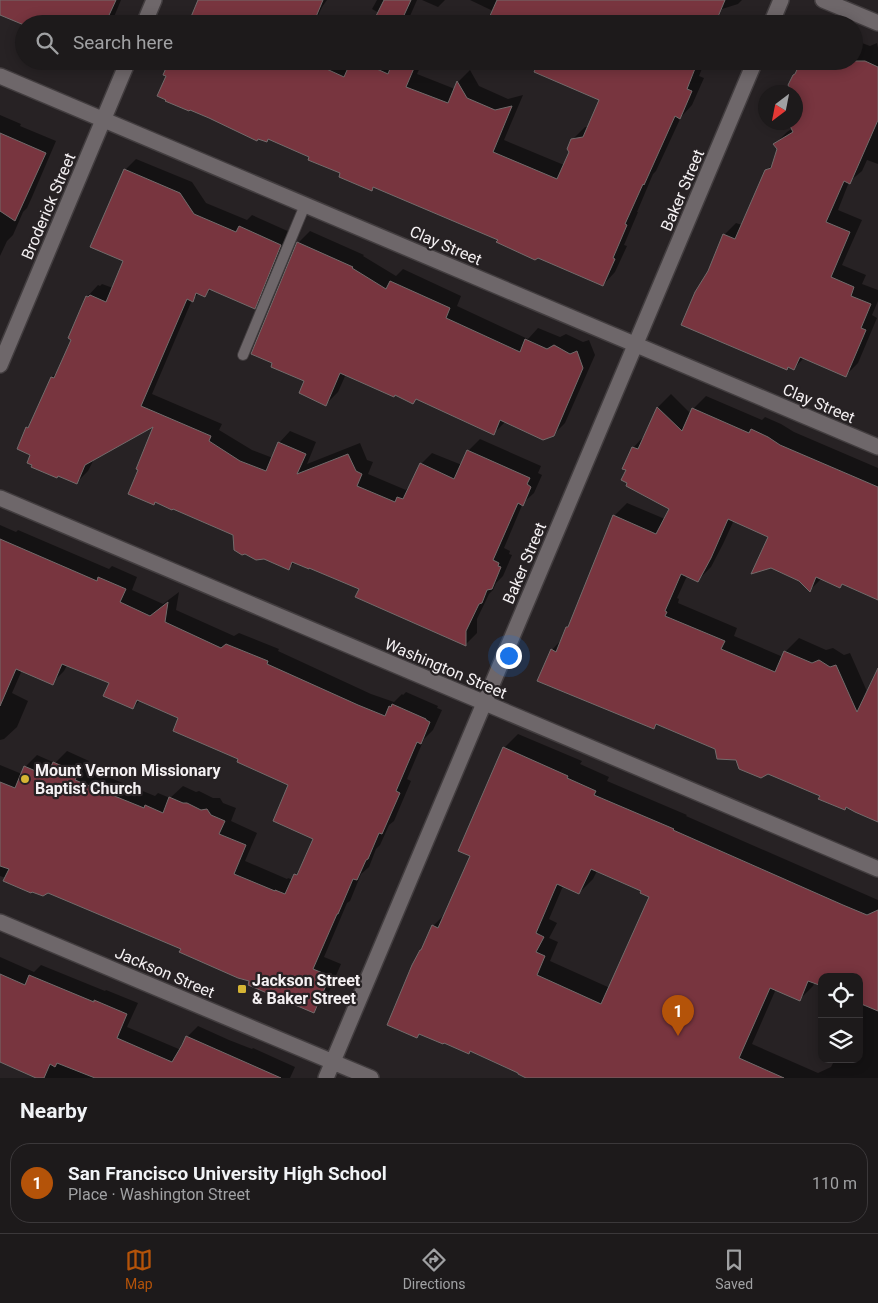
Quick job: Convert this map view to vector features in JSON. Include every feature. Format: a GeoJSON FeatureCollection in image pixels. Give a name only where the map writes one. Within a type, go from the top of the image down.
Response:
{"type":"FeatureCollection","features":[{"type":"Feature","properties":{"kind":"street"},"geometry":{"type":"LineString","coordinates":[[148,15],[154,0]]}},
{"type":"Feature","properties":{"kind":"street"},"geometry":{"type":"LineString","coordinates":[[775,15],[781,0]]}},
{"type":"Feature","properties":{"kind":"street"},"geometry":{"type":"LineString","coordinates":[[823,0],[859,15]]}},
{"type":"Feature","properties":{"kind":"street"},"geometry":{"type":"LineString","coordinates":[[863,17],[878,23]]}},
{"type":"Feature","properties":{"kind":"street","name":"Broderick Street"},"geometry":{"type":"LineString","coordinates":[[0,365],[124,70]]}},
{"type":"Feature","properties":{"kind":"street","name":"Baker Street"},"geometry":{"type":"LineString","coordinates":[[326,1078],[751,70]]}},
{"type":"Feature","properties":{"kind":"street","name":"Clay Street"},"geometry":{"type":"LineString","coordinates":[[0,76],[878,447]]}},
{"type":"Feature","properties":{"kind":"street","name":"Washington Street"},"geometry":{"type":"LineString","coordinates":[[0,498],[878,869]]}},
{"type":"Feature","properties":{"kind":"street","name":"Jackson Street"},"geometry":{"type":"LineString","coordinates":[[0,922],[371,1078]]}},
{"type":"Feature","properties":{"kind":"lane"},"geometry":{"type":"LineString","coordinates":[[243,355],[305,205]]}},
{"type":"Feature","properties":{"kind":"building"},"geometry":{"type":"Polygon","coordinates":[[[0,0],[116,0],[109,15],[15,15],[15,21],[0,15],[0,0]]]}},
{"type":"Feature","properties":{"kind":"building"},"geometry":{"type":"Polygon","coordinates":[[[198,0],[323,0],[317,15],[192,15],[198,0]]]}},
{"type":"Feature","properties":{"kind":"building"},"geometry":{"type":"Polygon","coordinates":[[[384,0],[411,0],[404,15],[376,15],[384,0]]]}},
{"type":"Feature","properties":{"kind":"building"},"geometry":{"type":"Polygon","coordinates":[[[497,0],[725,0],[719,15],[490,15],[497,0]]]}},
{"type":"Feature","properties":{"kind":"building"},"geometry":{"type":"Polygon","coordinates":[[[863,61],[878,67],[878,120],[850,184],[844,181],[826,222],[850,232],[831,277],[854,287],[851,296],[871,304],[861,328],[866,330],[846,377],[800,357],[794,370],[788,367],[787,370],[681,325],[695,292],[708,271],[723,234],[735,239],[765,170],[771,168],[777,149],[773,144],[793,132],[792,130],[803,130],[803,85],[788,85],[797,70],[863,70],[863,61]]]}},
{"type":"Feature","properties":{"kind":"building"},"geometry":{"type":"Polygon","coordinates":[[[165,70],[329,70],[344,77],[347,70],[379,70],[388,74],[390,70],[413,70],[406,87],[448,103],[457,81],[467,98],[495,110],[512,106],[493,152],[557,179],[569,152],[567,149],[571,139],[583,137],[599,100],[534,72],[535,70],[694,70],[687,89],[692,91],[680,119],[675,116],[643,184],[625,224],[627,225],[613,258],[615,259],[603,286],[538,258],[535,260],[496,242],[498,240],[373,187],[372,191],[339,177],[340,173],[308,160],[309,157],[268,139],[267,142],[258,139],[257,141],[209,118],[165,101],[157,96],[166,76],[163,75],[165,70]]]}},
{"type":"Feature","properties":{"kind":"building"},"geometry":{"type":"Polygon","coordinates":[[[0,133],[46,153],[15,221],[0,211],[0,133]]]}},
{"type":"Feature","properties":{"kind":"building"},"geometry":{"type":"Polygon","coordinates":[[[124,169],[180,193],[194,214],[236,232],[239,226],[281,245],[255,309],[209,289],[205,297],[196,293],[193,302],[187,299],[141,406],[211,436],[209,441],[240,461],[266,471],[278,442],[306,454],[297,474],[348,454],[356,471],[362,474],[357,486],[395,502],[397,497],[403,499],[420,463],[454,479],[467,450],[530,478],[527,484],[531,487],[523,506],[518,503],[493,560],[499,563],[498,566],[501,567],[492,589],[487,590],[466,631],[466,646],[355,597],[359,589],[309,568],[292,562],[289,570],[264,559],[256,560],[245,554],[242,555],[234,550],[233,535],[173,509],[155,502],[154,505],[128,494],[153,427],[85,465],[77,484],[58,476],[57,478],[31,467],[32,465],[27,463],[30,455],[17,449],[51,377],[54,378],[71,340],[68,338],[86,296],[90,295],[106,302],[123,261],[90,247],[124,169]]]}},
{"type":"Feature","properties":{"kind":"building"},"geometry":{"type":"Polygon","coordinates":[[[297,242],[353,267],[386,289],[390,281],[450,308],[446,318],[520,352],[525,339],[547,349],[554,345],[570,354],[577,351],[583,368],[554,436],[543,440],[500,420],[494,435],[416,399],[413,404],[340,373],[326,406],[299,393],[304,381],[271,367],[272,363],[251,354],[297,242]]]}},
{"type":"Feature","properties":{"kind":"building"},"geometry":{"type":"Polygon","coordinates":[[[657,407],[682,431],[692,408],[749,433],[751,429],[780,445],[878,487],[878,600],[842,584],[840,588],[816,577],[810,592],[799,581],[771,568],[751,574],[768,537],[728,519],[698,582],[681,574],[665,611],[667,612],[665,616],[725,641],[721,649],[775,672],[784,651],[812,663],[819,660],[830,667],[836,665],[857,712],[878,668],[878,822],[846,807],[845,810],[818,799],[820,796],[768,774],[761,778],[739,769],[736,760],[717,759],[715,749],[656,724],[654,729],[537,681],[551,649],[556,652],[566,627],[568,627],[613,515],[656,534],[669,509],[626,486],[627,483],[621,480],[626,470],[622,469],[632,447],[638,449],[657,407]]]}},
{"type":"Feature","properties":{"kind":"building"},"geometry":{"type":"Polygon","coordinates":[[[0,539],[97,581],[98,577],[126,589],[120,602],[150,616],[168,602],[165,622],[221,648],[226,644],[268,661],[267,664],[385,716],[389,706],[391,707],[392,704],[430,722],[421,744],[417,742],[396,791],[400,793],[382,834],[379,833],[357,880],[353,879],[313,969],[330,976],[314,1013],[248,985],[249,981],[179,952],[181,949],[48,893],[43,896],[31,893],[3,881],[9,869],[0,866],[0,782],[15,788],[24,766],[47,776],[53,762],[78,773],[75,780],[144,808],[145,805],[163,813],[169,797],[201,810],[207,809],[211,815],[225,821],[219,834],[246,845],[234,874],[285,894],[294,874],[297,875],[313,839],[273,821],[288,785],[237,762],[238,759],[173,731],[178,718],[137,700],[133,709],[103,696],[109,683],[62,664],[53,685],[16,669],[0,706],[0,539]]]}},
{"type":"Feature","properties":{"kind":"building"},"geometry":{"type":"Polygon","coordinates":[[[503,747],[568,776],[567,778],[596,791],[594,795],[843,905],[867,915],[878,910],[878,1011],[863,1005],[863,973],[818,973],[818,985],[808,981],[800,1001],[770,988],[739,1058],[784,1078],[526,1078],[470,1051],[469,1054],[419,1034],[417,1038],[387,1025],[412,965],[432,925],[438,928],[470,856],[458,851],[503,747]],[[591,869],[579,894],[557,884],[536,933],[544,937],[536,952],[545,956],[537,975],[601,1004],[649,897],[640,893],[641,891],[591,869]]]}},
{"type":"Feature","properties":{"kind":"building"},"geometry":{"type":"Polygon","coordinates":[[[0,974],[25,985],[29,975],[127,1014],[117,1038],[172,1062],[186,1036],[281,1078],[95,1078],[57,1063],[55,1067],[50,1064],[44,1078],[36,1078],[0,1062],[0,974]]]}},
{"type":"Feature","properties":{"kind":"place","name":"Mount Vernon Missionary Baptist Church"},"geometry":{"type":"Point","coordinates":[25,779]}},
{"type":"Feature","properties":{"kind":"place","name":"Jackson Street & Baker Street"},"geometry":{"type":"Point","coordinates":[242,989]}},
{"type":"Feature","properties":{"kind":"place","name":"San Francisco University High School"},"geometry":{"type":"Point","coordinates":[678,1036]}}]}
